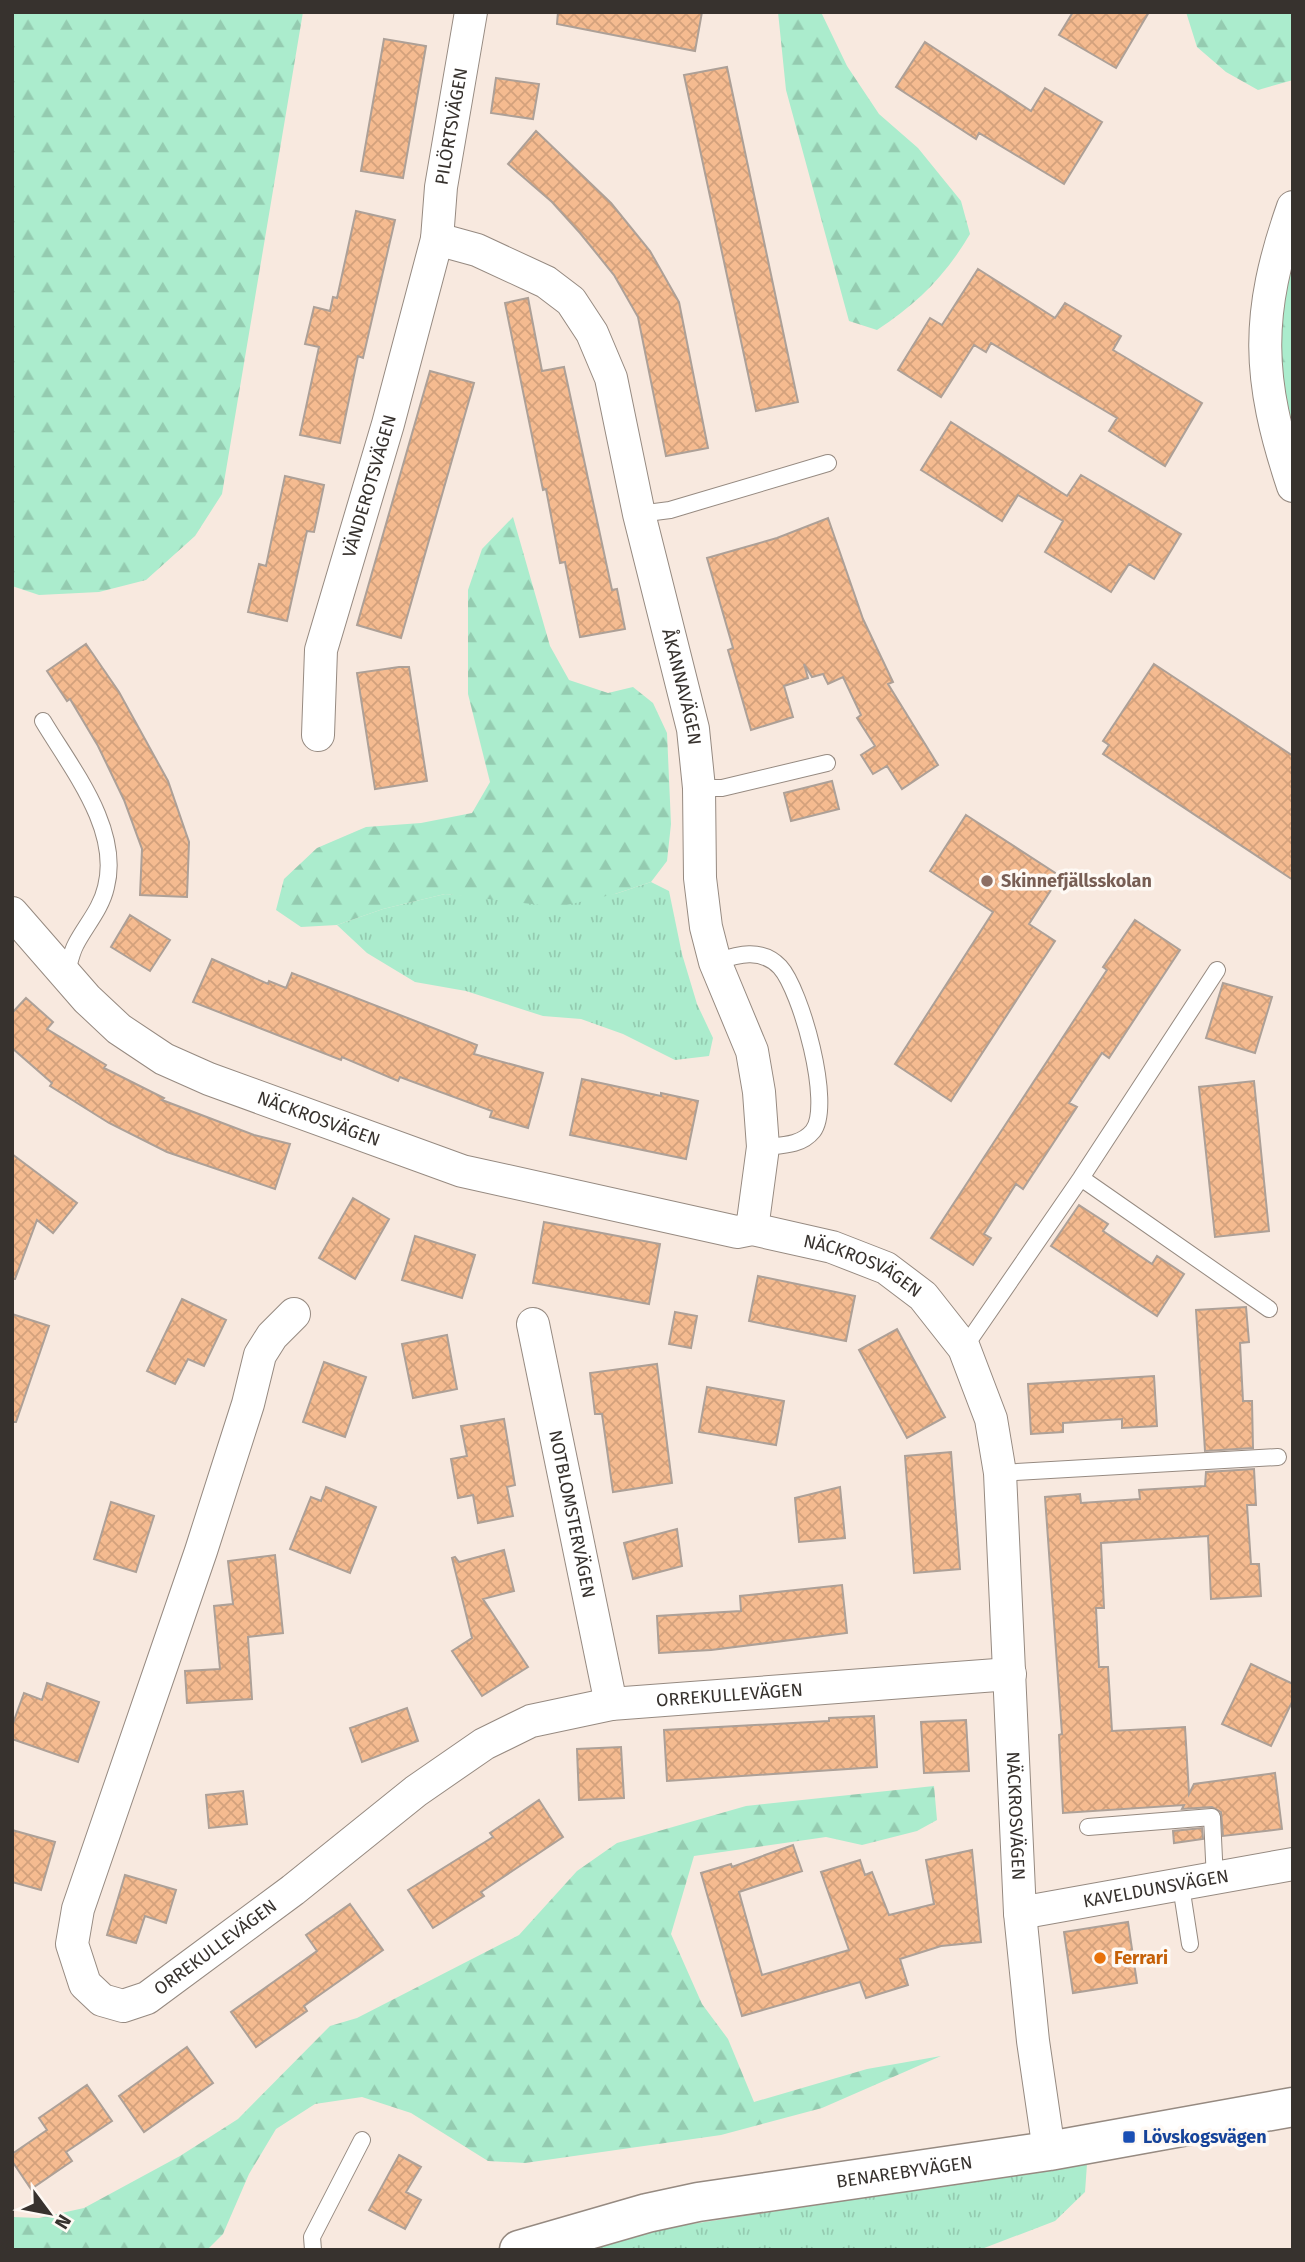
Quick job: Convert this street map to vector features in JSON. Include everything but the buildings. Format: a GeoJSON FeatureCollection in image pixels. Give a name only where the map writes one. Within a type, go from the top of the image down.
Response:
{"type":"FeatureCollection","features":[{"type":"Feature","properties":{"kind":"street","name":"PILÖRTSVÄGEN"},"geometry":{"type":"LineString","coordinates":[[436,239],[471,12]]}},
{"type":"Feature","properties":{"kind":"street"},"geometry":{"type":"LineString","coordinates":[[1293,207],[1274,264],[1266,313],[1264,373],[1274,428],[1293,486]]}},
{"type":"Feature","properties":{"kind":"street","name":"ÅKANNAVÄGEN"},"geometry":{"type":"LineString","coordinates":[[436,239],[477,250],[546,282],[571,301],[592,333],[611,378],[639,514],[693,729],[699,789],[700,878],[715,962],[752,1051],[759,1093],[763,1147],[752,1229]]}},
{"type":"Feature","properties":{"kind":"street","name":"VÄNDEROTSVÄGEN"},"geometry":{"type":"LineString","coordinates":[[318,735],[321,650],[388,424],[436,239]]}},
{"type":"Feature","properties":{"kind":"street","name":"NÄCKROSVÄGEN"},"geometry":{"type":"LineString","coordinates":[[12,913],[66,975],[119,1028],[164,1059],[275,1105],[462,1171],[737,1232],[752,1229],[832,1247],[886,1268],[923,1296],[964,1348],[991,1419],[1000,1473],[1020,1913],[1033,2041],[1049,2151]]}},
{"type":"Feature","properties":{"kind":"street","name":"ORREKULLEVÄGEN"},"geometry":{"type":"LineString","coordinates":[[294,1314],[271,1336],[260,1355],[248,1404],[188,1590],[78,1909],[72,1944],[85,1984],[102,2000],[122,2006],[147,1998],[293,1890],[416,1791],[484,1744],[531,1721],[611,1704],[1010,1674]]}},
{"type":"Feature","properties":{"kind":"street","name":"NOTBLOMSTERVÄGEN"},"geometry":{"type":"LineString","coordinates":[[533,1324],[611,1704]]}},
{"type":"Feature","properties":{"kind":"street","name":"KAVELDUNSVÄGEN"},"geometry":{"type":"LineString","coordinates":[[1020,1913],[1293,1864]]}},
{"type":"Feature","properties":{"kind":"street","name":"BENAREBYVÄGEN"},"geometry":{"type":"LineString","coordinates":[[519,2250],[698,2202],[1049,2151],[1293,2107]]}},
{"type":"Feature","properties":{"kind":"lane"},"geometry":{"type":"LineString","coordinates":[[639,514],[670,510],[828,463]]}},
{"type":"Feature","properties":{"kind":"lane"},"geometry":{"type":"LineString","coordinates":[[43,720],[89,798],[104,833],[108,859],[107,886],[96,913],[75,945],[66,975]]}},
{"type":"Feature","properties":{"kind":"lane"},"geometry":{"type":"LineString","coordinates":[[699,789],[722,788],[827,763]]}},
{"type":"Feature","properties":{"kind":"lane"},"geometry":{"type":"LineString","coordinates":[[715,962],[746,952],[762,956],[779,966],[794,992],[816,1063],[818,1107],[814,1130],[799,1143],[763,1147]]}},
{"type":"Feature","properties":{"kind":"lane"},"geometry":{"type":"LineString","coordinates":[[964,1348],[1081,1178],[1217,970]]}},
{"type":"Feature","properties":{"kind":"lane"},"geometry":{"type":"LineString","coordinates":[[1081,1178],[1269,1309]]}},
{"type":"Feature","properties":{"kind":"lane"},"geometry":{"type":"LineString","coordinates":[[1000,1473],[1278,1457]]}},
{"type":"Feature","properties":{"kind":"lane"},"geometry":{"type":"LineString","coordinates":[[1088,1827],[1212,1817],[1215,1880]]}},
{"type":"Feature","properties":{"kind":"lane"},"geometry":{"type":"LineString","coordinates":[[1181,1886],[1190,1944]]}},
{"type":"Feature","properties":{"kind":"lane"},"geometry":{"type":"LineString","coordinates":[[313,2250],[312,2237],[362,2140]]}},
{"type":"Feature","properties":{"kind":"green space"},"geometry":{"type":"Polygon","coordinates":[[[12,12],[303,12],[222,494],[195,536],[146,580],[99,592],[39,595],[12,586],[12,12]]]}},
{"type":"Feature","properties":{"kind":"green space"},"geometry":{"type":"Polygon","coordinates":[[[778,12],[821,12],[847,66],[879,114],[918,148],[961,201],[970,234],[961,249],[930,288],[877,330],[849,321],[786,90],[778,12]]]}},
{"type":"Feature","properties":{"kind":"green space"},"geometry":{"type":"Polygon","coordinates":[[[1186,12],[1293,12],[1293,80],[1258,90],[1226,72],[1197,47],[1186,12]]]}},
{"type":"Feature","properties":{"kind":"green space"},"geometry":{"type":"Polygon","coordinates":[[[1293,236],[1293,428],[1279,367],[1281,304],[1293,236]]]}},
{"type":"Feature","properties":{"kind":"green space"},"geometry":{"type":"Polygon","coordinates":[[[513,517],[550,646],[569,680],[608,693],[633,687],[653,703],[667,733],[671,824],[667,861],[651,882],[615,894],[558,907],[445,894],[383,909],[337,925],[301,927],[276,910],[284,879],[317,848],[366,827],[421,823],[472,813],[490,782],[468,694],[468,590],[482,549],[513,517]]]}},
{"type":"Feature","properties":{"kind":"green space"},"geometry":{"type":"Polygon","coordinates":[[[651,882],[669,891],[682,954],[697,1004],[713,1038],[709,1056],[675,1060],[623,1034],[581,1019],[543,1016],[466,991],[415,982],[367,953],[337,925],[383,909],[445,894],[499,898],[615,894],[651,882]]]}},
{"type":"Feature","properties":{"kind":"green space"},"geometry":{"type":"Polygon","coordinates":[[[934,1786],[937,1820],[917,1831],[862,1845],[826,1837],[694,1856],[671,1934],[702,2004],[728,2039],[754,2102],[867,2069],[941,2056],[822,2108],[721,2135],[525,2163],[488,2161],[411,2113],[362,2097],[315,2104],[276,2129],[249,2174],[223,2234],[207,2250],[12,2250],[12,2217],[39,2218],[84,2208],[180,2156],[238,2119],[330,2026],[357,2018],[519,1935],[577,1871],[617,1843],[746,1806],[934,1786]]]}},
{"type":"Feature","properties":{"kind":"green space"},"geometry":{"type":"Polygon","coordinates":[[[1087,2164],[1085,2192],[1055,2221],[979,2250],[584,2250],[665,2228],[1087,2164]]]}},
{"type":"Feature","properties":{"kind":"place","name":"Skinnefjällsskolan"},"geometry":{"type":"Point","coordinates":[987,881]}},
{"type":"Feature","properties":{"kind":"place","name":"Ferrari"},"geometry":{"type":"Point","coordinates":[1100,1958]}},
{"type":"Feature","properties":{"kind":"place","name":"Lövskogsvägen"},"geometry":{"type":"Point","coordinates":[1129,2137]}}]}
